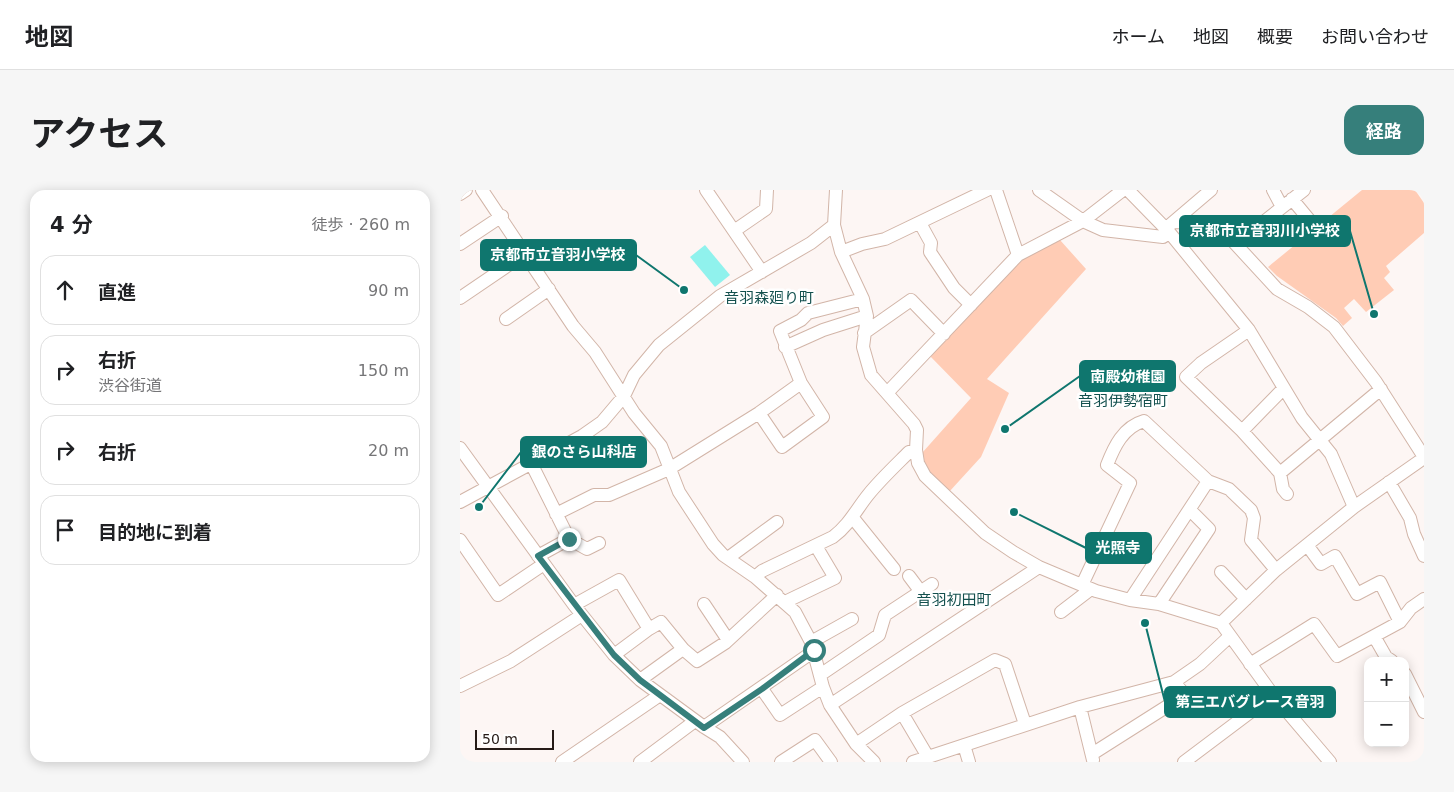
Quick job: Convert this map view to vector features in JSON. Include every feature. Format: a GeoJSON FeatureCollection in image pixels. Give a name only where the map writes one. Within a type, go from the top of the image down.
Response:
{"type":"FeatureCollection","features":[{"type":"Feature","properties":{"kind":"street"},"geometry":{"type":"LineString","coordinates":[[460,194],[466,190]]}},
{"type":"Feature","properties":{"kind":"street"},"geometry":{"type":"LineString","coordinates":[[482,190],[502,216],[549,289],[661,446],[679,492],[706,534],[728,558],[795,612],[812,646],[821,681],[830,705],[856,744],[874,762]]}},
{"type":"Feature","properties":{"kind":"street"},"geometry":{"type":"LineString","coordinates":[[706,190],[762,272]]}},
{"type":"Feature","properties":{"kind":"street"},"geometry":{"type":"LineString","coordinates":[[734,231],[766,209],[767,190]]}},
{"type":"Feature","properties":{"kind":"street"},"geometry":{"type":"LineString","coordinates":[[836,190],[837,211],[834,225],[841,252],[864,299],[866,316],[863,346],[866,362],[871,375],[914,424],[918,437],[916,450],[918,463],[925,476],[985,533],[1039,567],[1086,587],[1130,600],[1159,604],[1221,622],[1273,695],[1330,762]]}},
{"type":"Feature","properties":{"kind":"street"},"geometry":{"type":"LineString","coordinates":[[841,252],[862,244],[885,239],[987,190]]}},
{"type":"Feature","properties":{"kind":"street"},"geometry":{"type":"LineString","coordinates":[[996,190],[1018,255]]}},
{"type":"Feature","properties":{"kind":"street"},"geometry":{"type":"LineString","coordinates":[[1039,190],[1083,221],[1103,230],[1164,237],[1169,227],[1203,192]]}},
{"type":"Feature","properties":{"kind":"street"},"geometry":{"type":"LineString","coordinates":[[887,394],[1018,255],[1083,221],[1123,190]]}},
{"type":"Feature","properties":{"kind":"street"},"geometry":{"type":"LineString","coordinates":[[1128,190],[1169,227],[1249,330],[1284,388],[1335,462],[1354,507]]}},
{"type":"Feature","properties":{"kind":"street"},"geometry":{"type":"LineString","coordinates":[[1273,190],[1282,207]]}},
{"type":"Feature","properties":{"kind":"street"},"geometry":{"type":"LineString","coordinates":[[1237,243],[1304,190]]}},
{"type":"Feature","properties":{"kind":"street"},"geometry":{"type":"LineString","coordinates":[[1292,199],[1311,222]]}},
{"type":"Feature","properties":{"kind":"street"},"geometry":{"type":"LineString","coordinates":[[460,244],[502,216]]}},
{"type":"Feature","properties":{"kind":"street"},"geometry":{"type":"LineString","coordinates":[[920,223],[931,243],[930,252],[954,288],[971,305]]}},
{"type":"Feature","properties":{"kind":"street"},"geometry":{"type":"LineString","coordinates":[[1169,227],[1217,224],[1237,243],[1277,289],[1308,307],[1334,327],[1381,389],[1424,457],[1354,507],[1276,570],[1221,622]]}},
{"type":"Feature","properties":{"kind":"street"},"geometry":{"type":"LineString","coordinates":[[460,502],[488,485],[582,436],[602,422],[624,396],[634,375],[659,345],[720,296],[810,243],[834,225]]}},
{"type":"Feature","properties":{"kind":"street"},"geometry":{"type":"LineString","coordinates":[[460,298],[526,253]]}},
{"type":"Feature","properties":{"kind":"street"},"geometry":{"type":"LineString","coordinates":[[506,319],[549,289]]}},
{"type":"Feature","properties":{"kind":"street"},"geometry":{"type":"LineString","coordinates":[[759,413],[782,447],[823,417],[801,383],[799,375],[784,347],[780,333],[782,329],[802,320],[808,313],[864,299]]}},
{"type":"Feature","properties":{"kind":"street"},"geometry":{"type":"LineString","coordinates":[[864,333],[911,300],[944,334]]}},
{"type":"Feature","properties":{"kind":"street"},"geometry":{"type":"LineString","coordinates":[[784,347],[823,330],[866,316]]}},
{"type":"Feature","properties":{"kind":"street"},"geometry":{"type":"LineString","coordinates":[[1249,330],[1201,363],[1186,377],[1242,431],[1280,473],[1281,492]]}},
{"type":"Feature","properties":{"kind":"street"},"geometry":{"type":"LineString","coordinates":[[556,514],[594,495],[609,495],[669,469],[759,413],[801,383]]}},
{"type":"Feature","properties":{"kind":"street"},"geometry":{"type":"LineString","coordinates":[[1242,431],[1284,388]]}},
{"type":"Feature","properties":{"kind":"street"},"geometry":{"type":"LineString","coordinates":[[1280,473],[1381,389]]}},
{"type":"Feature","properties":{"kind":"street"},"geometry":{"type":"LineString","coordinates":[[1061,612],[1086,587],[1130,483],[1108,464],[1116,441],[1138,423],[1144,421],[1208,481],[1229,490],[1251,510],[1254,518],[1252,540],[1276,570]]}},
{"type":"Feature","properties":{"kind":"street"},"geometry":{"type":"LineString","coordinates":[[460,448],[578,610],[614,655],[640,680],[699,724],[720,737],[743,762]]}},
{"type":"Feature","properties":{"kind":"street"},"geometry":{"type":"LineString","coordinates":[[755,578],[762,571],[833,537],[853,518],[868,495],[909,452],[916,450]]}},
{"type":"Feature","properties":{"kind":"street"},"geometry":{"type":"LineString","coordinates":[[531,463],[569,539],[587,549],[599,544]]}},
{"type":"Feature","properties":{"kind":"street"},"geometry":{"type":"LineString","coordinates":[[1130,600],[1208,481]]}},
{"type":"Feature","properties":{"kind":"street"},"geometry":{"type":"LineString","coordinates":[[1389,482],[1410,518],[1414,534],[1424,556]]}},
{"type":"Feature","properties":{"kind":"street"},"geometry":{"type":"LineString","coordinates":[[1159,604],[1209,529],[1190,510]]}},
{"type":"Feature","properties":{"kind":"street"},"geometry":{"type":"LineString","coordinates":[[853,518],[894,569]]}},
{"type":"Feature","properties":{"kind":"street"},"geometry":{"type":"LineString","coordinates":[[728,558],[777,522]]}},
{"type":"Feature","properties":{"kind":"street"},"geometry":{"type":"LineString","coordinates":[[460,540],[498,595],[569,539]]}},
{"type":"Feature","properties":{"kind":"street"},"geometry":{"type":"LineString","coordinates":[[1307,545],[1321,564],[1336,556],[1357,594],[1380,582],[1400,622]]}},
{"type":"Feature","properties":{"kind":"street"},"geometry":{"type":"LineString","coordinates":[[614,655],[661,622],[683,649],[697,661],[728,640],[781,599],[835,578],[816,546]]}},
{"type":"Feature","properties":{"kind":"street"},"geometry":{"type":"LineString","coordinates":[[830,705],[1039,567]]}},
{"type":"Feature","properties":{"kind":"street"},"geometry":{"type":"LineString","coordinates":[[1221,572],[1246,599]]}},
{"type":"Feature","properties":{"kind":"street"},"geometry":{"type":"LineString","coordinates":[[909,576],[920,592]]}},
{"type":"Feature","properties":{"kind":"street"},"geometry":{"type":"LineString","coordinates":[[460,686],[511,661],[619,580],[649,629]]}},
{"type":"Feature","properties":{"kind":"street"},"geometry":{"type":"LineString","coordinates":[[762,689],[780,715],[879,635],[885,615],[932,584]]}},
{"type":"Feature","properties":{"kind":"street"},"geometry":{"type":"LineString","coordinates":[[1250,664],[1314,624],[1337,656],[1400,622],[1411,608],[1424,599]]}},
{"type":"Feature","properties":{"kind":"street"},"geometry":{"type":"LineString","coordinates":[[704,604],[728,640]]}},
{"type":"Feature","properties":{"kind":"street"},"geometry":{"type":"LineString","coordinates":[[640,762],[699,724],[762,689],[812,646],[852,620]]}},
{"type":"Feature","properties":{"kind":"street"},"geometry":{"type":"LineString","coordinates":[[913,762],[1080,707],[1174,682],[1200,664],[1230,636]]}},
{"type":"Feature","properties":{"kind":"street"},"geometry":{"type":"LineString","coordinates":[[1374,636],[1386,657]]}},
{"type":"Feature","properties":{"kind":"street"},"geometry":{"type":"LineString","coordinates":[[640,680],[683,649]]}},
{"type":"Feature","properties":{"kind":"street"},"geometry":{"type":"LineString","coordinates":[[856,744],[902,713],[995,660],[1005,664],[1025,724]]}},
{"type":"Feature","properties":{"kind":"street"},"geometry":{"type":"LineString","coordinates":[[1080,707],[1093,758],[1186,696],[1174,682]]}},
{"type":"Feature","properties":{"kind":"street"},"geometry":{"type":"LineString","coordinates":[[1409,682],[1424,712]]}},
{"type":"Feature","properties":{"kind":"street"},"geometry":{"type":"LineString","coordinates":[[565,761],[660,695]]}},
{"type":"Feature","properties":{"kind":"street"},"geometry":{"type":"LineString","coordinates":[[1184,762],[1273,695]]}},
{"type":"Feature","properties":{"kind":"street"},"geometry":{"type":"LineString","coordinates":[[902,713],[928,757]]}},
{"type":"Feature","properties":{"kind":"street"},"geometry":{"type":"LineString","coordinates":[[781,762],[815,740],[830,762]]}},
{"type":"Feature","properties":{"kind":"street"},"geometry":{"type":"LineString","coordinates":[[964,745],[969,762]]}},
{"type":"Feature","properties":{"kind":"shaded area"},"geometry":{"type":"Polygon","coordinates":[[[1362,190],[1415,190],[1424,203],[1424,233],[1386,266],[1390,272],[1384,278],[1394,290],[1366,312],[1354,299],[1344,308],[1352,318],[1343,326],[1336,318],[1277,276],[1268,267],[1362,190]]]}},
{"type":"Feature","properties":{"kind":"shaded area"},"geometry":{"type":"Polygon","coordinates":[[[1060,240],[1086,269],[987,379],[1009,393],[981,457],[949,492],[927,470],[922,453],[971,398],[930,356],[1019,257],[1060,240]]]}},
{"type":"Feature","properties":{"kind":"water"},"geometry":{"type":"Polygon","coordinates":[[[705,245],[730,275],[715,287],[690,257],[705,245]]]}},
{"type":"Feature","properties":{"kind":"place","name":"京都市立音羽小学校"},"geometry":{"type":"Point","coordinates":[684,290]}},
{"type":"Feature","properties":{"kind":"place","name":"京都市立音羽川小学校"},"geometry":{"type":"Point","coordinates":[1374,314]}},
{"type":"Feature","properties":{"kind":"place","name":"南殿幼稚園"},"geometry":{"type":"Point","coordinates":[1005,429]}},
{"type":"Feature","properties":{"kind":"place","name":"銀のさら山科店"},"geometry":{"type":"Point","coordinates":[479,507]}},
{"type":"Feature","properties":{"kind":"place","name":"光照寺"},"geometry":{"type":"Point","coordinates":[1014,512]}},
{"type":"Feature","properties":{"kind":"place","name":"第三エバグレース音羽"},"geometry":{"type":"Point","coordinates":[1145,623]}},
{"type":"Feature","properties":{"kind":"district","name":"音羽森廻り町"},"geometry":{"type":"Point","coordinates":[769,298]}},
{"type":"Feature","properties":{"kind":"district","name":"音羽伊勢宿町"},"geometry":{"type":"Point","coordinates":[1123,401]}},
{"type":"Feature","properties":{"kind":"district","name":"音羽初田町"},"geometry":{"type":"Point","coordinates":[954,600]}},
{"type":"Feature","properties":{"kind":"route"},"geometry":{"type":"LineString","coordinates":[[569,539],[538,556],[614,655],[640,680],[704,728],[762,689],[814,650]]}}]}
